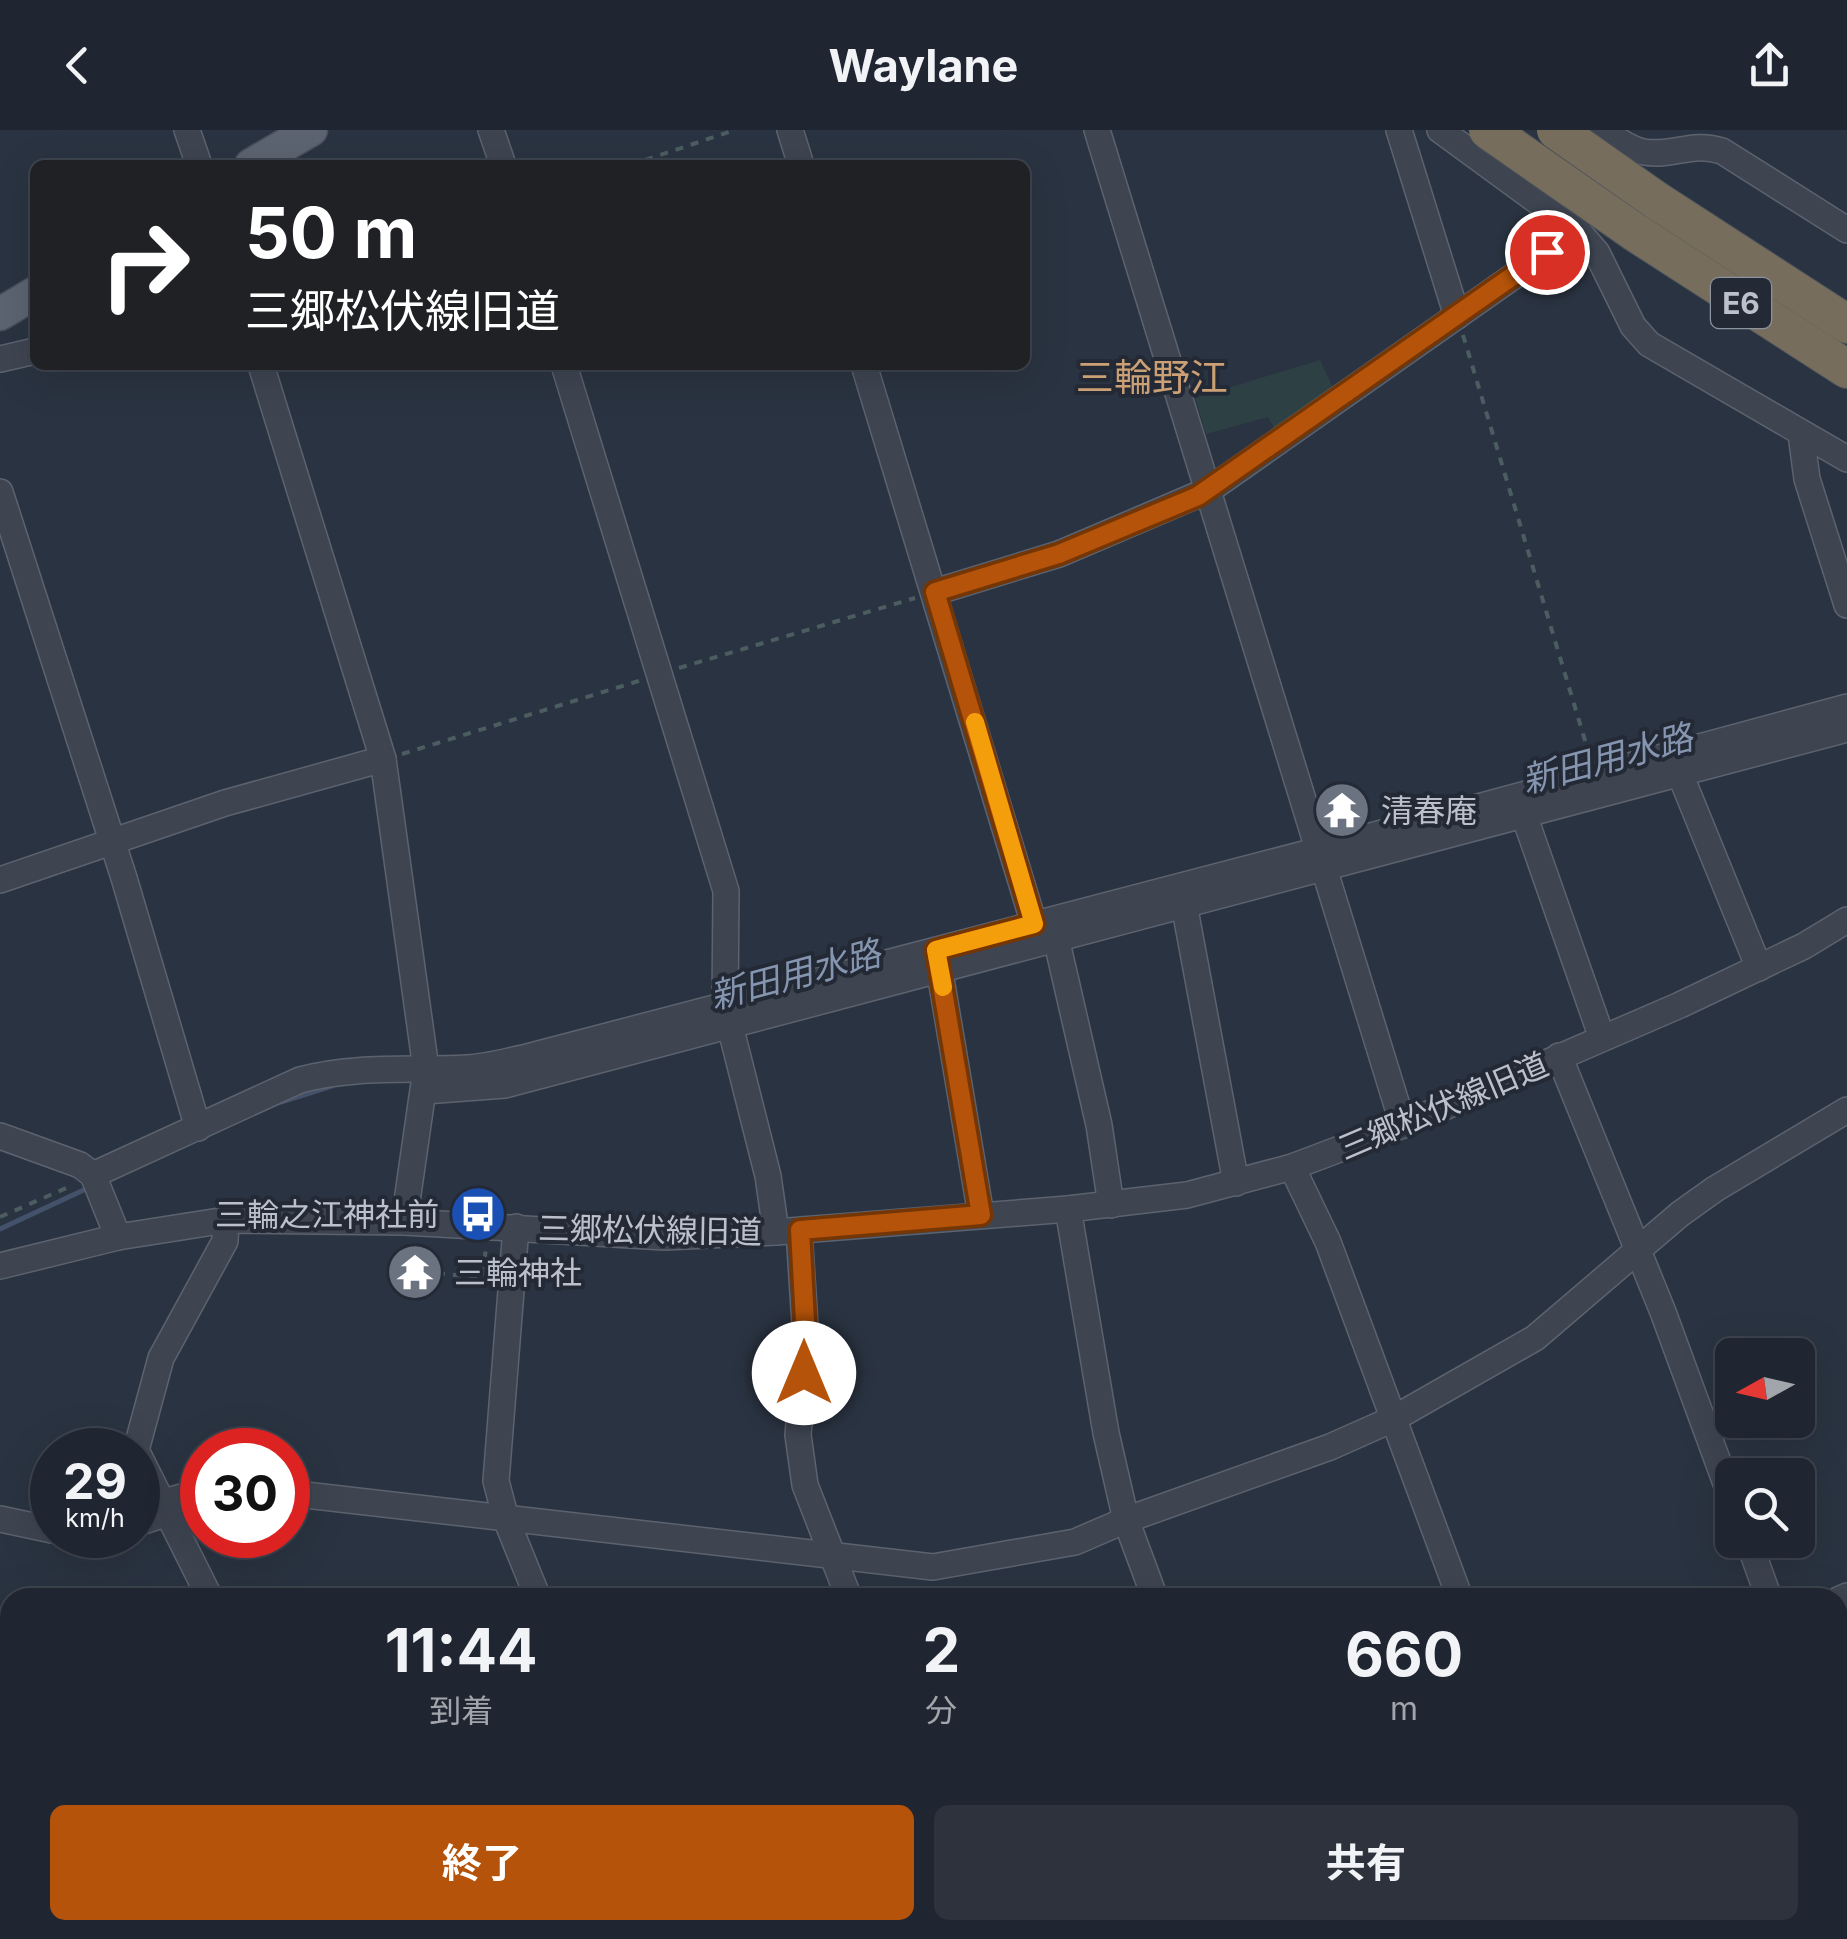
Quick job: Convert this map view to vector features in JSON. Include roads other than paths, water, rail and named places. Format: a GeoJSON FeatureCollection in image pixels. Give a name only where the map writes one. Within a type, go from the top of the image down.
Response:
{"type":"FeatureCollection","features":[{"type":"Feature","properties":{"kind":"highway","name":"E6"},"geometry":{"type":"LineString","coordinates":[[1488,130],[1636,233],[1847,370]]}},
{"type":"Feature","properties":{"kind":"highway","name":"E6"},"geometry":{"type":"LineString","coordinates":[[1556,130],[1658,202],[1847,324]]}},
{"type":"Feature","properties":{"kind":"main road"},"geometry":{"type":"LineString","coordinates":[[259,160],[311,130]]}},
{"type":"Feature","properties":{"kind":"main road"},"geometry":{"type":"LineString","coordinates":[[0,314],[30,297]]}},
{"type":"Feature","properties":{"kind":"street"},"geometry":{"type":"LineString","coordinates":[[187,130],[197,160]]}},
{"type":"Feature","properties":{"kind":"street"},"geometry":{"type":"LineString","coordinates":[[492,130],[501,160]]}},
{"type":"Feature","properties":{"kind":"street"},"geometry":{"type":"LineString","coordinates":[[790,130],[799,160]]}},
{"type":"Feature","properties":{"kind":"street"},"geometry":{"type":"LineString","coordinates":[[1097,130],[1403,1124]]}},
{"type":"Feature","properties":{"kind":"street"},"geometry":{"type":"LineString","coordinates":[[1399,130],[1457,316]]}},
{"type":"Feature","properties":{"kind":"street"},"geometry":{"type":"LineString","coordinates":[[1440,130],[1571,226],[1597,253],[1633,326],[1649,344],[1847,459]]}},
{"type":"Feature","properties":{"kind":"street"},"geometry":{"type":"LineString","coordinates":[[935,592],[1059,554],[1209,490],[1457,316],[1571,226],[1613,136],[1640,152],[1664,152],[1700,137],[1847,230]]}},
{"type":"Feature","properties":{"kind":"street"},"geometry":{"type":"LineString","coordinates":[[0,360],[30,351]]}},
{"type":"Feature","properties":{"kind":"street"},"geometry":{"type":"LineString","coordinates":[[263,370],[384,760],[425,1080],[404,1222]]}},
{"type":"Feature","properties":{"kind":"street"},"geometry":{"type":"LineString","coordinates":[[566,370],[726,891],[728,1016],[768,1176],[788,1231],[806,1340],[798,1435],[806,1485],[845,1588]]}},
{"type":"Feature","properties":{"kind":"street"},"geometry":{"type":"LineString","coordinates":[[866,370],[1048,928],[1099,1125],[1110,1205]]}},
{"type":"Feature","properties":{"kind":"street"},"geometry":{"type":"LineString","coordinates":[[1800,434],[1806,479],[1847,605]]}},
{"type":"Feature","properties":{"kind":"street"},"geometry":{"type":"LineString","coordinates":[[0,492],[198,1128]]}},
{"type":"Feature","properties":{"kind":"street"},"geometry":{"type":"LineString","coordinates":[[1048,928],[1184,904],[1596,776],[1847,708]]}},
{"type":"Feature","properties":{"kind":"street"},"geometry":{"type":"LineString","coordinates":[[96,1183],[198,1128],[320,1074],[372,1068],[425,1080],[505,1085],[728,1016],[1048,928],[1322,859],[1524,815],[1847,729]]}},
{"type":"Feature","properties":{"kind":"street"},"geometry":{"type":"LineString","coordinates":[[0,880],[224,803],[384,760]]}},
{"type":"Feature","properties":{"kind":"street"},"geometry":{"type":"LineString","coordinates":[[1680,774],[1759,968]]}},
{"type":"Feature","properties":{"kind":"street"},"geometry":{"type":"LineString","coordinates":[[1524,815],[1602,1038]]}},
{"type":"Feature","properties":{"kind":"street"},"geometry":{"type":"LineString","coordinates":[[1184,904],[1236,1183]]}},
{"type":"Feature","properties":{"kind":"street","name":"三郷松伏線旧道"},"geometry":{"type":"LineString","coordinates":[[0,1266],[118,1237],[226,1220],[404,1222],[665,1237],[1068,1210],[1187,1195],[1292,1167],[1403,1124],[1759,968],[1847,920]]}},
{"type":"Feature","properties":{"kind":"street"},"geometry":{"type":"LineString","coordinates":[[938,960],[981,1215]]}},
{"type":"Feature","properties":{"kind":"street"},"geometry":{"type":"LineString","coordinates":[[1560,1056],[1716,1458]]}},
{"type":"Feature","properties":{"kind":"street"},"geometry":{"type":"LineString","coordinates":[[310,1496],[932,1567],[1075,1542],[1392,1419],[1534,1338],[1715,1189],[1847,1110]]}},
{"type":"Feature","properties":{"kind":"street"},"geometry":{"type":"LineString","coordinates":[[0,1136],[80,1165],[96,1183],[118,1237]]}},
{"type":"Feature","properties":{"kind":"street"},"geometry":{"type":"LineString","coordinates":[[1292,1167],[1328,1242],[1456,1588]]}},
{"type":"Feature","properties":{"kind":"street"},"geometry":{"type":"LineString","coordinates":[[1068,1210],[1087,1336],[1126,1520],[1151,1588]]}},
{"type":"Feature","properties":{"kind":"street"},"geometry":{"type":"LineString","coordinates":[[143,1428],[160,1358],[225,1241],[226,1220]]}},
{"type":"Feature","properties":{"kind":"street"},"geometry":{"type":"LineString","coordinates":[[516,1227],[496,1480],[506,1520],[534,1588]]}},
{"type":"Feature","properties":{"kind":"street"},"geometry":{"type":"LineString","coordinates":[[160,1498],[205,1588]]}},
{"type":"Feature","properties":{"kind":"street"},"geometry":{"type":"LineString","coordinates":[[160,1511],[180,1501]]}},
{"type":"Feature","properties":{"kind":"street"},"geometry":{"type":"LineString","coordinates":[[0,1519],[30,1525]]}},
{"type":"Feature","properties":{"kind":"street"},"geometry":{"type":"LineString","coordinates":[[1755,1558],[1765,1588]]}},
{"type":"Feature","properties":{"kind":"waterway","name":"新田用水路"},"geometry":{"type":"LineString","coordinates":[[281,1102],[332,1086]]}},
{"type":"Feature","properties":{"kind":"waterway","name":"新田用水路"},"geometry":{"type":"LineString","coordinates":[[0,1229],[88,1188]]}},
{"type":"Feature","properties":{"kind":"place","name":"清春庵"},"geometry":{"type":"Point","coordinates":[1342,810]}},
{"type":"Feature","properties":{"kind":"place","name":"三輪之江神社前"},"geometry":{"type":"Point","coordinates":[478,1214]}},
{"type":"Feature","properties":{"kind":"place","name":"三輪神社"},"geometry":{"type":"Point","coordinates":[415,1272]}},
{"type":"Feature","properties":{"kind":"district","name":"三輪野江"},"geometry":{"type":"Point","coordinates":[1152,377]}}]}
